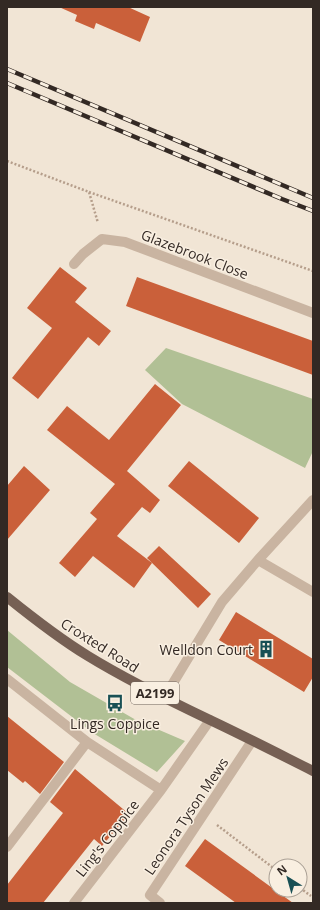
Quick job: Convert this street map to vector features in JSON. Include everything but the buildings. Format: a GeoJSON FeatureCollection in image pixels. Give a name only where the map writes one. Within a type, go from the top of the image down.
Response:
{"type":"FeatureCollection","features":[{"type":"Feature","properties":{"kind":"main road","name":"Croxted Road"},"geometry":{"type":"LineString","coordinates":[[7,597],[88,656],[164,698],[313,772]]}},
{"type":"Feature","properties":{"kind":"street"},"geometry":{"type":"LineString","coordinates":[[74,264],[83,254],[102,239]]}},
{"type":"Feature","properties":{"kind":"street","name":"Glazebrook Close"},"geometry":{"type":"LineString","coordinates":[[102,239],[125,242],[313,313]]}},
{"type":"Feature","properties":{"kind":"street"},"geometry":{"type":"LineString","coordinates":[[164,698],[222,602],[313,500]]}},
{"type":"Feature","properties":{"kind":"street"},"geometry":{"type":"LineString","coordinates":[[258,560],[313,592]]}},
{"type":"Feature","properties":{"kind":"street"},"geometry":{"type":"LineString","coordinates":[[7,679],[87,742],[161,790]]}},
{"type":"Feature","properties":{"kind":"street","name":"Ling's Coppice"},"geometry":{"type":"LineString","coordinates":[[74,903],[161,790],[210,720]]}},
{"type":"Feature","properties":{"kind":"street","name":"Leonora Tyson Mews"},"geometry":{"type":"LineString","coordinates":[[160,903],[150,895],[252,741]]}},
{"type":"Feature","properties":{"kind":"street"},"geometry":{"type":"LineString","coordinates":[[7,847],[87,742]]}},
{"type":"Feature","properties":{"kind":"path"},"geometry":{"type":"LineString","coordinates":[[7,161],[89,192],[313,271]]}},
{"type":"Feature","properties":{"kind":"path"},"geometry":{"type":"LineString","coordinates":[[89,192],[102,239]]}},
{"type":"Feature","properties":{"kind":"path"},"geometry":{"type":"LineString","coordinates":[[203,814],[268,864]]}},
{"type":"Feature","properties":{"kind":"green space"},"geometry":{"type":"Polygon","coordinates":[[[166,348],[313,399],[313,451],[305,468],[182,404],[145,370],[166,348]]]}},
{"type":"Feature","properties":{"kind":"green space"},"geometry":{"type":"Polygon","coordinates":[[[7,630],[70,682],[136,720],[185,741],[157,772],[93,733],[7,667],[7,630]]]}},
{"type":"Feature","properties":{"kind":"railway"},"geometry":{"type":"LineString","coordinates":[[7,69],[313,198]]}},
{"type":"Feature","properties":{"kind":"railway"},"geometry":{"type":"LineString","coordinates":[[7,83],[313,211]]}},
{"type":"Feature","properties":{"kind":"place","name":"Welldon Court"},"geometry":{"type":"Point","coordinates":[266,649]}},
{"type":"Feature","properties":{"kind":"place","name":"Lings Coppice"},"geometry":{"type":"Point","coordinates":[115,703]}}]}
